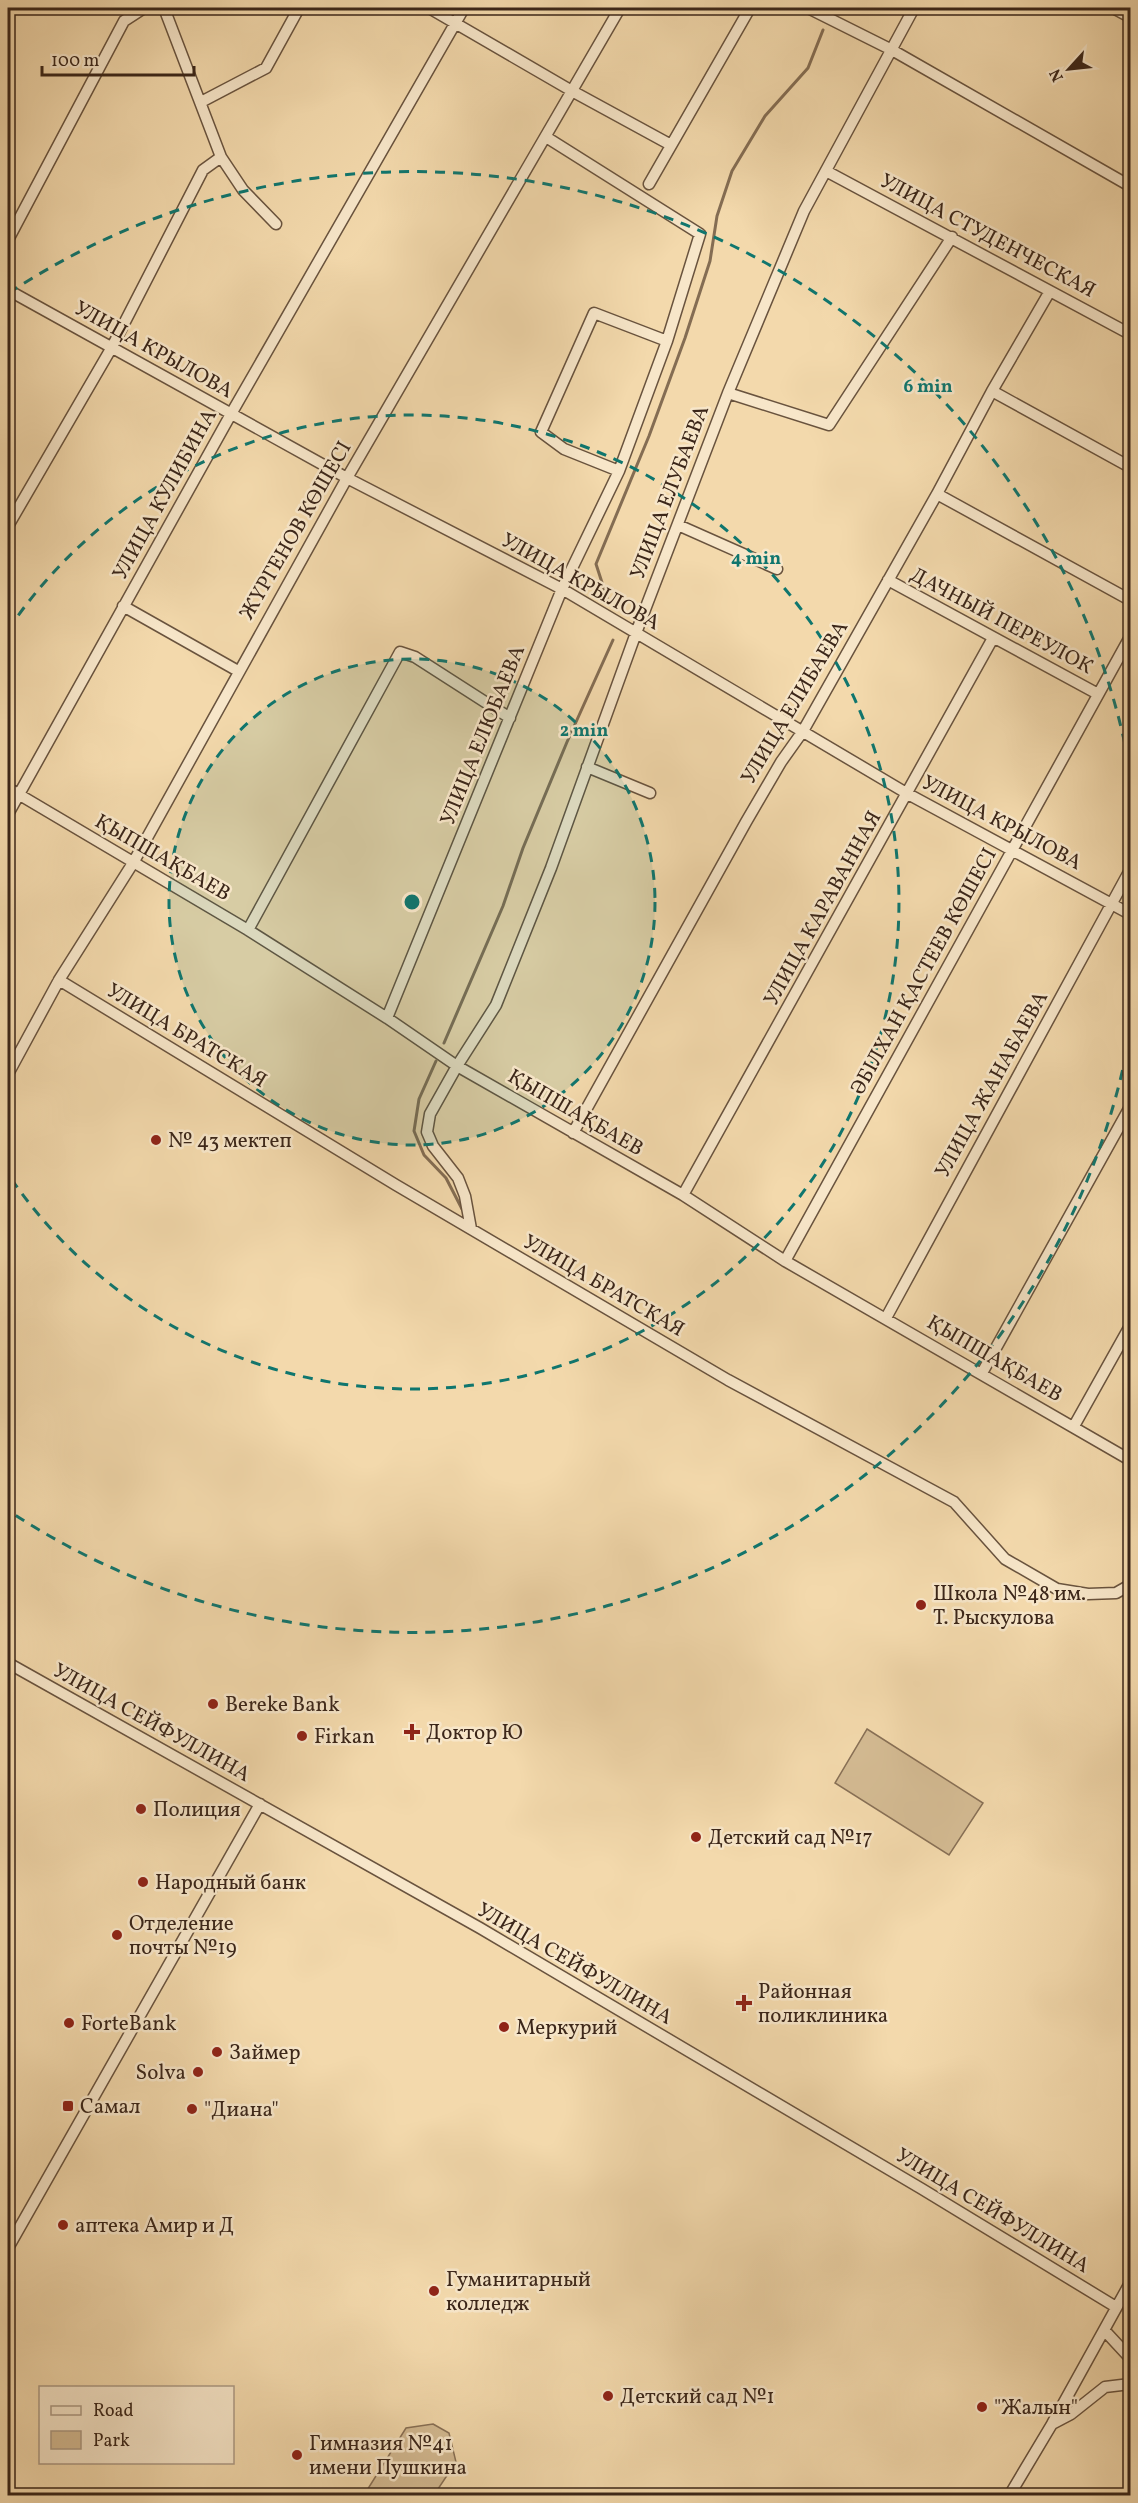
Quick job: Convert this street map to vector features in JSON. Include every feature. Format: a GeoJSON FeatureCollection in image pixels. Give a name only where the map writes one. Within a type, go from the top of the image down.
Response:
{"type":"FeatureCollection","features":[{"type":"Feature","properties":{"kind":"street"},"geometry":{"type":"LineString","coordinates":[[8,240],[124,21],[144,8]]}},
{"type":"Feature","properties":{"kind":"street"},"geometry":{"type":"LineString","coordinates":[[164,8],[221,157],[243,190],[276,224]]}},
{"type":"Feature","properties":{"kind":"street"},"geometry":{"type":"LineString","coordinates":[[201,102],[266,68],[299,8]]}},
{"type":"Feature","properties":{"kind":"street"},"geometry":{"type":"LineString","coordinates":[[429,8],[671,145]]}},
{"type":"Feature","properties":{"kind":"street","name":"УЛИЦА КУЛИБИНА"},"geometry":{"type":"LineString","coordinates":[[8,814],[231,414],[464,8]]}},
{"type":"Feature","properties":{"kind":"street","name":"ЖҮРГЕНОВ КӨШЕСІ"},"geometry":{"type":"LineString","coordinates":[[8,1074],[59,980],[133,863],[347,478],[620,8]]}},
{"type":"Feature","properties":{"kind":"street"},"geometry":{"type":"LineString","coordinates":[[649,184],[750,8]]}},
{"type":"Feature","properties":{"kind":"street"},"geometry":{"type":"LineString","coordinates":[[808,8],[892,50],[1131,186]]}},
{"type":"Feature","properties":{"kind":"street","name":"УЛИЦА ЕЛУБАЕВА"},"geometry":{"type":"LineString","coordinates":[[471,1229],[465,1196],[458,1178],[433,1146],[427,1132],[430,1114],[496,1005],[551,868],[636,633],[728,393],[804,211],[914,8]]}},
{"type":"Feature","properties":{"kind":"street"},"geometry":{"type":"LineString","coordinates":[[1113,8],[1131,17]]}},
{"type":"Feature","properties":{"kind":"street","name":"УЛИЦА ЕЛЮБАЕВА"},"geometry":{"type":"LineString","coordinates":[[387,1018],[562,589],[619,471],[667,341],[700,234],[546,136]]}},
{"type":"Feature","properties":{"kind":"street"},"geometry":{"type":"LineString","coordinates":[[8,526],[112,347],[203,170],[221,157]]}},
{"type":"Feature","properties":{"kind":"street","name":"УЛИЦА СТУДЕНЧЕСКАЯ"},"geometry":{"type":"LineString","coordinates":[[826,171],[1131,334]]}},
{"type":"Feature","properties":{"kind":"street"},"geometry":{"type":"LineString","coordinates":[[728,393],[829,425],[952,237]]}},
{"type":"Feature","properties":{"kind":"street","name":"УЛИЦА КРЫЛОВА"},"geometry":{"type":"LineString","coordinates":[[8,290],[347,478],[562,589],[908,794],[1131,914]]}},
{"type":"Feature","properties":{"kind":"street","name":"УЛИЦА ЕЛИБАЕВА"},"geometry":{"type":"LineString","coordinates":[[573,1133],[746,822],[781,762],[803,731],[1050,291]]}},
{"type":"Feature","properties":{"kind":"street"},"geometry":{"type":"LineString","coordinates":[[619,471],[564,449],[541,432],[594,313],[667,341]]}},
{"type":"Feature","properties":{"kind":"street"},"geometry":{"type":"LineString","coordinates":[[992,391],[1131,467]]}},
{"type":"Feature","properties":{"kind":"street"},"geometry":{"type":"LineString","coordinates":[[937,494],[1131,600]]}},
{"type":"Feature","properties":{"kind":"street"},"geometry":{"type":"LineString","coordinates":[[678,525],[777,569]]}},
{"type":"Feature","properties":{"kind":"street","name":"ДАЧНЫЙ ПЕРЕУЛОК"},"geometry":{"type":"LineString","coordinates":[[888,580],[1098,694]]}},
{"type":"Feature","properties":{"kind":"street"},"geometry":{"type":"LineString","coordinates":[[123,606],[238,671]]}},
{"type":"Feature","properties":{"kind":"street","name":"ӘБІЛХАН ҚАСТЕЕВ КӨШЕСІ"},"geometry":{"type":"LineString","coordinates":[[785,1261],[1131,637]]}},
{"type":"Feature","properties":{"kind":"street","name":"УЛИЦА КАРАВАННАЯ"},"geometry":{"type":"LineString","coordinates":[[683,1195],[993,638]]}},
{"type":"Feature","properties":{"kind":"street"},"geometry":{"type":"LineString","coordinates":[[248,930],[400,652],[415,657],[510,718]]}},
{"type":"Feature","properties":{"kind":"street"},"geometry":{"type":"LineString","coordinates":[[587,767],[650,793]]}},
{"type":"Feature","properties":{"kind":"street","name":"ҚЫПШАҚБАЕВ"},"geometry":{"type":"LineString","coordinates":[[8,788],[248,930],[387,1018],[457,1066],[683,1195],[785,1261],[1131,1460]]}},
{"type":"Feature","properties":{"kind":"street","name":"УЛИЦА ЖАНАБАЕВА"},"geometry":{"type":"LineString","coordinates":[[886,1318],[1131,870]]}},
{"type":"Feature","properties":{"kind":"street","name":"УЛИЦА БРАТСКАЯ"},"geometry":{"type":"LineString","coordinates":[[59,980],[471,1229],[728,1380],[954,1502],[1005,1559],[1057,1589],[1088,1594],[1116,1593],[1131,1585]]}},
{"type":"Feature","properties":{"kind":"street"},"geometry":{"type":"LineString","coordinates":[[982,1373],[1131,1107]]}},
{"type":"Feature","properties":{"kind":"street"},"geometry":{"type":"LineString","coordinates":[[1074,1426],[1131,1326]]}},
{"type":"Feature","properties":{"kind":"street","name":"УЛИЦА СЕЙФУЛЛИНА"},"geometry":{"type":"LineString","coordinates":[[8,1663],[480,1928],[932,2195],[1116,2307]]}},
{"type":"Feature","properties":{"kind":"street"},"geometry":{"type":"LineString","coordinates":[[8,2248],[260,1804]]}},
{"type":"Feature","properties":{"kind":"street"},"geometry":{"type":"LineString","coordinates":[[1009,2496],[1131,2283]]}},
{"type":"Feature","properties":{"kind":"street"},"geometry":{"type":"LineString","coordinates":[[1104,2331],[1131,2358]]}},
{"type":"Feature","properties":{"kind":"street"},"geometry":{"type":"LineString","coordinates":[[1052,2424],[1071,2414],[1105,2387],[1131,2384]]}},
{"type":"Feature","properties":{"kind":"green space"},"geometry":{"type":"Polygon","coordinates":[[[867,1729],[983,1803],[949,1855],[835,1783],[867,1729]]]}},
{"type":"Feature","properties":{"kind":"green space"},"geometry":{"type":"Polygon","coordinates":[[[433,2424],[449,2433],[456,2462],[434,2495],[364,2495],[406,2428],[433,2424]]]}},
{"type":"Feature","properties":{"kind":"waterway"},"geometry":{"type":"LineString","coordinates":[[607,598],[596,564],[649,436],[685,338],[710,261],[717,216],[732,171],[765,116],[808,68],[823,30]]}},
{"type":"Feature","properties":{"kind":"waterway"},"geometry":{"type":"LineString","coordinates":[[444,1043],[503,906],[523,848],[567,742],[613,640]]}},
{"type":"Feature","properties":{"kind":"waterway"},"geometry":{"type":"LineString","coordinates":[[436,1061],[419,1099],[414,1131],[424,1155],[446,1178],[462,1209]]}},
{"type":"Feature","properties":{"kind":"place","name":"№ 43 мектеп"},"geometry":{"type":"Point","coordinates":[156,1140]}},
{"type":"Feature","properties":{"kind":"place","name":"Школа №48 им. Т. Рыскулова"},"geometry":{"type":"Point","coordinates":[921,1605]}},
{"type":"Feature","properties":{"kind":"place","name":"Bereke Bank"},"geometry":{"type":"Point","coordinates":[213,1704]}},
{"type":"Feature","properties":{"kind":"place","name":"Доктор Ю"},"geometry":{"type":"Point","coordinates":[412,1732]}},
{"type":"Feature","properties":{"kind":"place","name":"Firkan"},"geometry":{"type":"Point","coordinates":[302,1736]}},
{"type":"Feature","properties":{"kind":"place","name":"Полиция"},"geometry":{"type":"Point","coordinates":[141,1809]}},
{"type":"Feature","properties":{"kind":"place","name":"Детский сад №17"},"geometry":{"type":"Point","coordinates":[696,1837]}},
{"type":"Feature","properties":{"kind":"place","name":"Народный банк"},"geometry":{"type":"Point","coordinates":[143,1882]}},
{"type":"Feature","properties":{"kind":"place","name":"Отделение почты №19"},"geometry":{"type":"Point","coordinates":[117,1935]}},
{"type":"Feature","properties":{"kind":"place","name":"Районная поликлиника"},"geometry":{"type":"Point","coordinates":[744,2003]}},
{"type":"Feature","properties":{"kind":"place","name":"ForteBank"},"geometry":{"type":"Point","coordinates":[69,2023]}},
{"type":"Feature","properties":{"kind":"place","name":"Меркурий"},"geometry":{"type":"Point","coordinates":[504,2027]}},
{"type":"Feature","properties":{"kind":"place","name":"Займер"},"geometry":{"type":"Point","coordinates":[217,2052]}},
{"type":"Feature","properties":{"kind":"place","name":"Solva"},"geometry":{"type":"Point","coordinates":[198,2072]}},
{"type":"Feature","properties":{"kind":"place","name":"Самал"},"geometry":{"type":"Point","coordinates":[68,2106]}},
{"type":"Feature","properties":{"kind":"place","name":"\"Диана\""},"geometry":{"type":"Point","coordinates":[192,2109]}},
{"type":"Feature","properties":{"kind":"place","name":"аптека Амир и Д"},"geometry":{"type":"Point","coordinates":[63,2225]}},
{"type":"Feature","properties":{"kind":"place","name":"Гуманитарный колледж"},"geometry":{"type":"Point","coordinates":[434,2291]}},
{"type":"Feature","properties":{"kind":"place","name":"Детский сад №1"},"geometry":{"type":"Point","coordinates":[608,2396]}},
{"type":"Feature","properties":{"kind":"place","name":"\"Жалын\""},"geometry":{"type":"Point","coordinates":[982,2407]}},
{"type":"Feature","properties":{"kind":"place","name":"Гимназия №41 имени Пушкина"},"geometry":{"type":"Point","coordinates":[297,2455]}}]}
